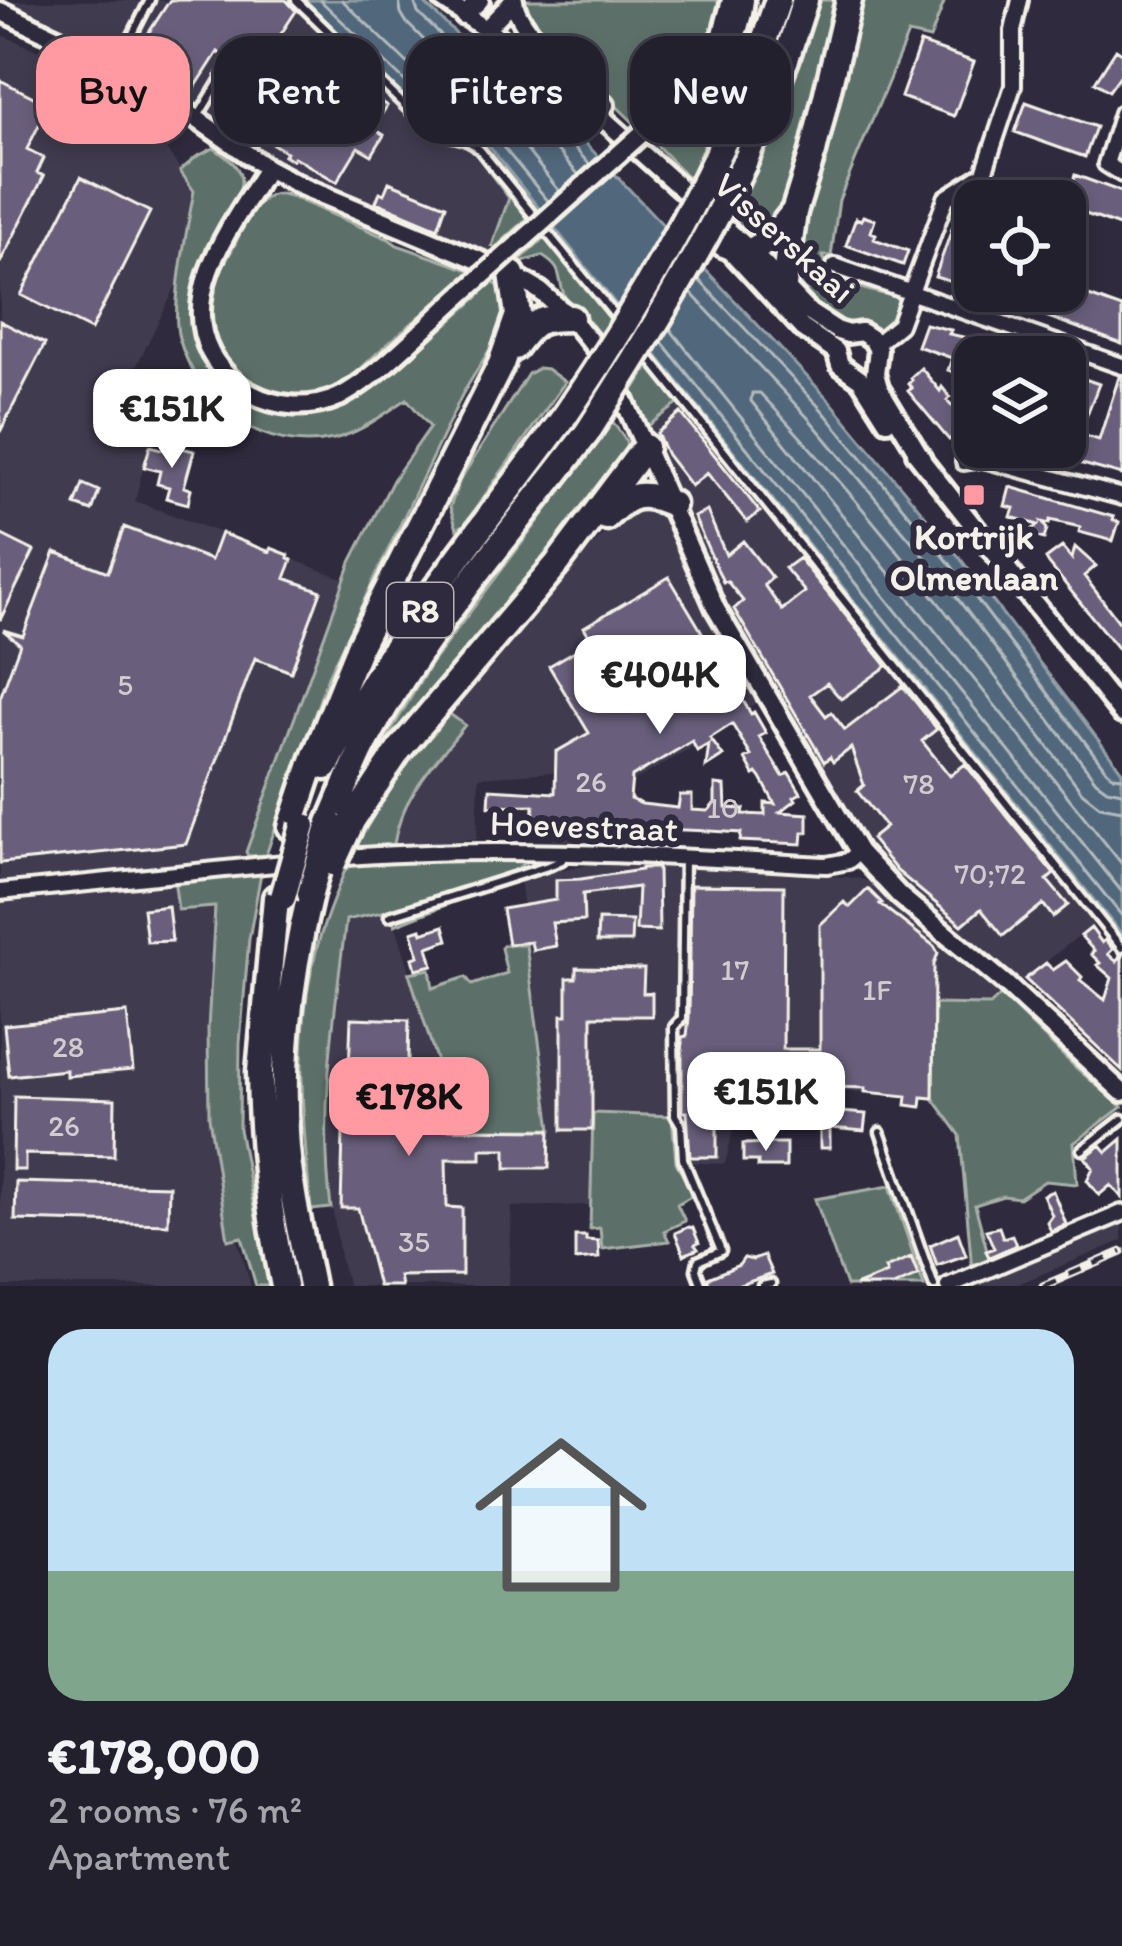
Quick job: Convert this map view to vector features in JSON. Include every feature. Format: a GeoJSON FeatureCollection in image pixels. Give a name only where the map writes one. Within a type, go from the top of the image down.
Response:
{"type":"FeatureCollection","features":[{"type":"Feature","properties":{"kind":"highway","name":"R8"},"geometry":{"type":"LineString","coordinates":[[297,826],[346,726],[397,643],[567,412],[657,271],[742,104],[778,0]]}},
{"type":"Feature","properties":{"kind":"highway","name":"R8"},"geometry":{"type":"LineString","coordinates":[[311,1286],[286,1134],[289,1010],[310,902],[363,747],[441,624],[587,433],[688,272],[743,164],[805,0]]}},
{"type":"Feature","properties":{"kind":"highway"},"geometry":{"type":"LineString","coordinates":[[784,285],[794,212],[850,0]]}},
{"type":"Feature","properties":{"kind":"highway"},"geometry":{"type":"LineString","coordinates":[[724,244],[751,251],[774,236],[794,212]]}},
{"type":"Feature","properties":{"kind":"highway"},"geometry":{"type":"LineString","coordinates":[[284,1286],[271,1225],[260,1072],[279,898],[278,867],[297,826],[314,758],[360,644],[501,364],[519,311],[512,274]]}},
{"type":"Feature","properties":{"kind":"highway"},"geometry":{"type":"LineString","coordinates":[[501,364],[533,323],[572,318]]}},
{"type":"Feature","properties":{"kind":"highway"},"geometry":{"type":"LineString","coordinates":[[341,822],[557,564],[645,447]]}},
{"type":"Feature","properties":{"kind":"highway"},"geometry":{"type":"LineString","coordinates":[[557,564],[625,499],[651,494],[672,504]]}},
{"type":"Feature","properties":{"kind":"street","name":"Visserskaai"},"geometry":{"type":"LineString","coordinates":[[443,0],[558,80],[751,251],[810,313],[848,334]]}},
{"type":"Feature","properties":{"kind":"street"},"geometry":{"type":"LineString","coordinates":[[464,16],[480,0]]}},
{"type":"Feature","properties":{"kind":"street"},"geometry":{"type":"LineString","coordinates":[[485,30],[514,0]]}},
{"type":"Feature","properties":{"kind":"street"},"geometry":{"type":"LineString","coordinates":[[514,0],[516,14],[532,35],[611,111],[648,157]]}},
{"type":"Feature","properties":{"kind":"street"},"geometry":{"type":"LineString","coordinates":[[855,373],[867,371],[895,331],[946,198],[984,172],[1013,86],[1012,31],[1020,0]]}},
{"type":"Feature","properties":{"kind":"street"},"geometry":{"type":"LineString","coordinates":[[267,168],[218,252],[202,300],[201,320],[207,346],[224,374],[241,388],[286,405],[315,404],[337,398],[374,372],[686,94],[722,34],[734,2]]}},
{"type":"Feature","properties":{"kind":"street"},"geometry":{"type":"LineString","coordinates":[[0,11],[55,36]]}},
{"type":"Feature","properties":{"kind":"street"},"geometry":{"type":"LineString","coordinates":[[190,113],[267,168],[512,274],[572,318],[618,386],[716,609],[859,852],[899,896],[1008,986],[1122,1092]]}},
{"type":"Feature","properties":{"kind":"street"},"geometry":{"type":"LineString","coordinates":[[1122,113],[1106,164],[1122,174]]}},
{"type":"Feature","properties":{"kind":"street","name":"Visserskaai"},"geometry":{"type":"LineString","coordinates":[[679,188],[802,328],[836,351]]}},
{"type":"Feature","properties":{"kind":"street"},"geometry":{"type":"LineString","coordinates":[[835,266],[1122,366]]}},
{"type":"Feature","properties":{"kind":"street"},"geometry":{"type":"LineString","coordinates":[[922,459],[879,388],[876,353],[861,332],[848,334],[836,351],[841,366],[855,373],[876,407],[1122,714]]}},
{"type":"Feature","properties":{"kind":"street"},"geometry":{"type":"LineString","coordinates":[[1016,468],[1122,497]]}},
{"type":"Feature","properties":{"kind":"street","name":"Hoevestraat"},"geometry":{"type":"LineString","coordinates":[[0,892],[305,860],[460,851],[565,851],[827,865],[859,852]]}},
{"type":"Feature","properties":{"kind":"street"},"geometry":{"type":"LineString","coordinates":[[948,1286],[1122,1213]]}},
{"type":"Feature","properties":{"kind":"lane"},"geometry":{"type":"LineString","coordinates":[[132,36],[150,0]]}},
{"type":"Feature","properties":{"kind":"lane"},"geometry":{"type":"LineString","coordinates":[[296,0],[429,128],[470,140],[480,150],[1122,948]]}},
{"type":"Feature","properties":{"kind":"lane"},"geometry":{"type":"LineString","coordinates":[[197,118],[214,90]]}},
{"type":"Feature","properties":{"kind":"lane"},"geometry":{"type":"LineString","coordinates":[[389,916],[551,865],[562,860],[565,851]]}},
{"type":"Feature","properties":{"kind":"lane"},"geometry":{"type":"LineString","coordinates":[[684,857],[682,1018],[674,1027],[675,1114],[681,1125],[683,1159],[721,1251],[698,1261],[702,1286]]}},
{"type":"Feature","properties":{"kind":"lane"},"geometry":{"type":"LineString","coordinates":[[1082,1150],[1122,1119]]}},
{"type":"Feature","properties":{"kind":"lane"},"geometry":{"type":"LineString","coordinates":[[880,1132],[934,1286]]}},
{"type":"Feature","properties":{"kind":"shaded area"},"geometry":{"type":"Polygon","coordinates":[[[304,0],[346,26],[338,36],[214,36],[214,118],[190,100],[190,36],[80,36],[0,1],[304,0]]]}},
{"type":"Feature","properties":{"kind":"shaded area"},"geometry":{"type":"Polygon","coordinates":[[[0,34],[36,50],[36,144],[162,144],[194,190],[179,280],[136,367],[165,382],[135,501],[345,579],[246,852],[235,1230],[251,1286],[0,1286],[0,34]]]}},
{"type":"Feature","properties":{"kind":"shaded area"},"geometry":{"type":"Polygon","coordinates":[[[382,88],[406,111],[406,144],[468,144],[509,198],[490,252],[275,162],[250,144],[382,144],[382,88]]]}},
{"type":"Feature","properties":{"kind":"shaded area"},"geometry":{"type":"Polygon","coordinates":[[[680,402],[1096,922],[1022,981],[896,877],[872,854],[849,817],[743,636],[648,426],[680,402]]]}},
{"type":"Feature","properties":{"kind":"shaded area"},"geometry":{"type":"Polygon","coordinates":[[[632,505],[651,507],[663,516],[710,618],[758,702],[719,725],[721,730],[590,807],[588,842],[553,840],[555,772],[479,777],[477,839],[394,844],[398,819],[410,796],[464,725],[447,712],[632,505]]]}},
{"type":"Feature","properties":{"kind":"shaded area"},"geometry":{"type":"Polygon","coordinates":[[[629,858],[871,882],[1001,995],[990,1005],[934,1005],[933,1098],[834,1092],[832,1113],[737,1115],[725,1164],[676,1162],[592,1130],[591,1205],[512,1207],[509,1286],[348,1286],[325,1161],[329,1060],[346,920],[391,910],[459,1129],[550,1129],[520,877],[629,858]]]}},
{"type":"Feature","properties":{"kind":"shaded area"},"geometry":{"type":"Polygon","coordinates":[[[1122,1224],[1122,1241],[1013,1286],[974,1286],[1122,1224]]]}},
{"type":"Feature","properties":{"kind":"green space"},"geometry":{"type":"Polygon","coordinates":[[[526,0],[724,0],[710,36],[630,36],[630,119],[606,96],[606,36],[544,36],[523,11],[526,0]]]}},
{"type":"Feature","properties":{"kind":"green space"},"geometry":{"type":"Polygon","coordinates":[[[820,0],[840,0],[805,146],[778,224],[771,232],[746,239],[732,225],[769,144],[791,144],[791,85],[820,0]]]}},
{"type":"Feature","properties":{"kind":"green space"},"geometry":{"type":"Polygon","coordinates":[[[862,0],[945,0],[930,39],[908,34],[839,200],[831,256],[823,256],[843,280],[901,302],[895,318],[882,329],[832,324],[796,289],[792,263],[862,0]]]}},
{"type":"Feature","properties":{"kind":"green space"},"geometry":{"type":"Polygon","coordinates":[[[468,144],[530,216],[495,248],[509,198],[468,144]]]}},
{"type":"Feature","properties":{"kind":"green space"},"geometry":{"type":"Polygon","coordinates":[[[656,144],[704,144],[689,179],[656,144]]]}},
{"type":"Feature","properties":{"kind":"green space"},"geometry":{"type":"Polygon","coordinates":[[[214,148],[236,166],[241,188],[197,276],[191,322],[205,365],[241,400],[287,416],[335,411],[377,386],[478,297],[460,281],[332,390],[295,396],[256,386],[226,363],[213,341],[208,315],[217,279],[247,221],[270,196],[290,196],[397,245],[469,270],[499,286],[507,305],[499,334],[462,395],[328,676],[266,855],[248,856],[246,852],[351,562],[393,480],[430,427],[407,399],[344,436],[308,442],[282,439],[237,420],[201,384],[188,362],[177,324],[194,191],[180,171],[214,148]]]}},
{"type":"Feature","properties":{"kind":"green space"},"geometry":{"type":"Polygon","coordinates":[[[546,236],[612,316],[599,335],[567,302],[557,270],[549,261],[542,256],[516,264],[546,236]]]}},
{"type":"Feature","properties":{"kind":"green space"},"geometry":{"type":"Polygon","coordinates":[[[656,355],[1122,935],[1122,943],[686,398],[648,426],[633,391],[656,355]]]}},
{"type":"Feature","properties":{"kind":"green space"},"geometry":{"type":"Polygon","coordinates":[[[539,368],[565,382],[457,529],[450,507],[460,480],[528,374],[539,368]]]}},
{"type":"Feature","properties":{"kind":"green space"},"geometry":{"type":"Polygon","coordinates":[[[613,422],[626,441],[628,458],[375,770],[372,763],[430,665],[613,422]]]}},
{"type":"Feature","properties":{"kind":"green space"},"geometry":{"type":"Polygon","coordinates":[[[447,712],[465,725],[412,795],[394,844],[355,848],[399,771],[447,712]]]}},
{"type":"Feature","properties":{"kind":"green space"},"geometry":{"type":"Polygon","coordinates":[[[436,857],[524,859],[524,863],[500,875],[502,883],[395,925],[391,910],[346,920],[327,1100],[331,1208],[311,1210],[302,1053],[308,990],[325,923],[348,863],[436,857]]]}},
{"type":"Feature","properties":{"kind":"green space"},"geometry":{"type":"Polygon","coordinates":[[[261,873],[249,939],[240,1043],[239,1129],[269,1286],[256,1286],[242,1237],[228,1240],[209,1117],[215,907],[178,910],[174,878],[261,873]]]}},
{"type":"Feature","properties":{"kind":"green space"},"geometry":{"type":"Polygon","coordinates":[[[504,945],[526,945],[551,1129],[458,1129],[409,973],[430,969],[433,988],[466,977],[472,985],[507,973],[504,945]]]}},
{"type":"Feature","properties":{"kind":"green space"},"geometry":{"type":"Polygon","coordinates":[[[1001,995],[1122,1107],[1074,1143],[1077,1184],[1045,1181],[1019,1198],[1003,1196],[975,1205],[990,1261],[972,1269],[960,1135],[933,1098],[934,1004],[990,1005],[1001,995]]]}},
{"type":"Feature","properties":{"kind":"green space"},"geometry":{"type":"Polygon","coordinates":[[[593,1113],[672,1116],[676,1162],[693,1195],[677,1204],[685,1221],[664,1231],[669,1241],[602,1249],[600,1228],[590,1229],[593,1113]]]}},
{"type":"Feature","properties":{"kind":"green space"},"geometry":{"type":"Polygon","coordinates":[[[890,1186],[924,1286],[846,1286],[815,1199],[890,1186]]]}},
{"type":"Feature","properties":{"kind":"water"},"geometry":{"type":"Polygon","coordinates":[[[305,0],[421,0],[458,36],[406,36],[406,99],[382,75],[382,36],[342,36],[305,0]]]}},
{"type":"Feature","properties":{"kind":"water"},"geometry":{"type":"Polygon","coordinates":[[[487,144],[586,144],[831,402],[956,553],[1122,771],[1122,935],[487,144]]]}},
{"type":"Feature","properties":{"kind":"pier"},"geometry":{"type":"Polygon","coordinates":[[[602,152],[620,170],[550,232],[534,212],[602,152]]]}},
{"type":"Feature","properties":{"kind":"pier"},"geometry":{"type":"Polygon","coordinates":[[[668,221],[709,265],[653,360],[615,312],[668,221]]]}},
{"type":"Feature","properties":{"kind":"building"},"geometry":{"type":"Polygon","coordinates":[[[170,0],[286,0],[296,11],[280,36],[214,36],[214,58],[191,94],[190,36],[147,36],[170,0]]]}},
{"type":"Feature","properties":{"kind":"building"},"geometry":{"type":"Polygon","coordinates":[[[920,43],[974,62],[954,116],[901,97],[920,43]]]}},
{"type":"Feature","properties":{"kind":"building"},"geometry":{"type":"Polygon","coordinates":[[[1116,49],[1122,53],[1122,73],[1109,91],[1095,82],[1116,49]]]}},
{"type":"Feature","properties":{"kind":"building"},"geometry":{"type":"Polygon","coordinates":[[[0,80],[36,98],[36,131],[27,149],[44,158],[37,173],[44,176],[0,263],[0,80]]]}},
{"type":"Feature","properties":{"kind":"building"},"geometry":{"type":"Polygon","coordinates":[[[1026,102],[1096,127],[1085,157],[1015,132],[1026,102]]]}},
{"type":"Feature","properties":{"kind":"building"},"geometry":{"type":"Polygon","coordinates":[[[273,144],[379,144],[372,155],[358,147],[337,182],[292,160],[273,144]]]}},
{"type":"Feature","properties":{"kind":"building"},"geometry":{"type":"Polygon","coordinates":[[[1075,175],[1122,192],[1122,227],[1086,214],[1086,180],[1073,180],[1075,175]]]}},
{"type":"Feature","properties":{"kind":"building"},"geometry":{"type":"Polygon","coordinates":[[[81,177],[150,212],[91,330],[21,295],[81,177]]]}},
{"type":"Feature","properties":{"kind":"building"},"geometry":{"type":"Polygon","coordinates":[[[389,182],[446,205],[438,228],[376,202],[389,182]]]}},
{"type":"Feature","properties":{"kind":"building"},"geometry":{"type":"Polygon","coordinates":[[[856,218],[875,220],[874,239],[908,251],[903,265],[846,245],[856,218]]]}},
{"type":"Feature","properties":{"kind":"building"},"geometry":{"type":"Polygon","coordinates":[[[954,223],[954,282],[935,277],[954,223]]]}},
{"type":"Feature","properties":{"kind":"building"},"geometry":{"type":"Polygon","coordinates":[[[1086,295],[1122,308],[1122,344],[1035,312],[1086,312],[1086,295]]]}},
{"type":"Feature","properties":{"kind":"building"},"geometry":{"type":"Polygon","coordinates":[[[0,321],[45,344],[0,432],[0,321]]]}},
{"type":"Feature","properties":{"kind":"building"},"geometry":{"type":"Polygon","coordinates":[[[925,324],[951,330],[949,334],[958,336],[954,336],[954,372],[948,370],[952,358],[917,346],[925,324]]]}},
{"type":"Feature","properties":{"kind":"building"},"geometry":{"type":"Polygon","coordinates":[[[921,368],[950,397],[954,438],[949,440],[908,391],[910,378],[921,368]]]}},
{"type":"Feature","properties":{"kind":"building"},"geometry":{"type":"Polygon","coordinates":[[[1122,377],[1122,475],[1086,465],[1086,436],[1099,440],[1122,377]]]}},
{"type":"Feature","properties":{"kind":"building"},"geometry":{"type":"Polygon","coordinates":[[[1086,379],[1099,384],[1086,417],[1086,379]]]}},
{"type":"Feature","properties":{"kind":"building"},"geometry":{"type":"Polygon","coordinates":[[[681,413],[760,512],[747,522],[707,473],[691,486],[667,455],[657,433],[681,413]]]}},
{"type":"Feature","properties":{"kind":"building"},"geometry":{"type":"Polygon","coordinates":[[[150,446],[176,453],[178,447],[194,451],[184,487],[191,489],[188,504],[166,498],[169,487],[157,484],[160,471],[144,467],[150,446]]]}},
{"type":"Feature","properties":{"kind":"building"},"geometry":{"type":"Polygon","coordinates":[[[83,484],[99,491],[92,511],[75,505],[83,484]]]}},
{"type":"Feature","properties":{"kind":"building"},"geometry":{"type":"Polygon","coordinates":[[[1010,487],[1114,517],[1119,522],[1113,541],[1050,520],[1049,524],[1042,522],[1047,529],[1044,539],[1027,534],[1038,525],[1011,517],[1014,508],[1005,506],[1010,487]]]}},
{"type":"Feature","properties":{"kind":"building"},"geometry":{"type":"Polygon","coordinates":[[[707,511],[726,555],[743,541],[772,578],[764,585],[782,610],[805,592],[785,568],[799,558],[887,666],[841,699],[827,683],[810,695],[826,716],[831,712],[845,730],[903,686],[937,729],[922,741],[950,776],[965,764],[1054,874],[1047,880],[1068,905],[1053,917],[1043,904],[1003,936],[981,909],[962,925],[897,871],[871,839],[886,827],[857,791],[864,785],[851,748],[833,762],[830,757],[824,762],[734,609],[743,601],[723,582],[694,517],[707,511]]]}},
{"type":"Feature","properties":{"kind":"building"},"geometry":{"type":"Polygon","coordinates":[[[124,527],[211,560],[221,533],[270,552],[271,548],[292,560],[285,578],[321,591],[291,672],[255,658],[186,844],[0,863],[0,698],[20,644],[3,630],[23,636],[55,552],[108,572],[124,527]]]}},
{"type":"Feature","properties":{"kind":"building"},"geometry":{"type":"Polygon","coordinates":[[[0,534],[34,551],[0,620],[0,534]]]}},
{"type":"Feature","properties":{"kind":"building"},"geometry":{"type":"Polygon","coordinates":[[[1062,547],[1072,559],[1075,547],[1096,566],[1084,576],[1122,626],[1122,654],[1046,559],[1062,547]]]}},
{"type":"Feature","properties":{"kind":"building"},"geometry":{"type":"Polygon","coordinates":[[[669,577],[766,733],[759,737],[771,757],[801,793],[780,812],[808,814],[802,844],[740,841],[741,833],[710,831],[659,829],[659,836],[533,830],[534,805],[489,806],[490,789],[555,793],[556,752],[589,733],[549,666],[592,641],[584,627],[669,577]],[[732,724],[710,738],[723,756],[706,767],[709,744],[697,751],[692,741],[632,777],[630,799],[678,808],[680,795],[692,795],[692,810],[708,811],[715,803],[715,785],[725,786],[726,808],[765,815],[765,803],[775,804],[745,759],[751,756],[732,724]]]}},
{"type":"Feature","properties":{"kind":"building"},"geometry":{"type":"Polygon","coordinates":[[[658,868],[659,931],[636,930],[638,887],[583,894],[584,921],[552,923],[556,946],[533,950],[531,942],[508,944],[502,909],[556,900],[556,880],[658,868]]]}},
{"type":"Feature","properties":{"kind":"building"},"geometry":{"type":"Polygon","coordinates":[[[691,885],[784,886],[783,1049],[820,1049],[820,925],[844,902],[850,907],[868,889],[934,946],[938,953],[934,964],[933,1098],[922,1097],[921,1107],[906,1105],[907,1096],[830,1087],[830,1111],[866,1114],[864,1131],[830,1128],[830,1148],[820,1148],[820,1111],[733,1113],[733,1120],[717,1121],[717,1157],[690,1157],[687,1112],[682,1112],[682,1037],[687,1036],[689,1018],[691,885]]]}},
{"type":"Feature","properties":{"kind":"building"},"geometry":{"type":"Polygon","coordinates":[[[168,906],[172,941],[147,942],[143,909],[168,906]]]}},
{"type":"Feature","properties":{"kind":"building"},"geometry":{"type":"Polygon","coordinates":[[[598,920],[632,921],[631,942],[597,942],[598,920]]]}},
{"type":"Feature","properties":{"kind":"building"},"geometry":{"type":"Polygon","coordinates":[[[444,926],[448,940],[428,947],[433,965],[416,969],[413,958],[419,956],[412,932],[444,926]]]}},
{"type":"Feature","properties":{"kind":"building"},"geometry":{"type":"Polygon","coordinates":[[[1091,928],[1113,949],[1108,954],[1117,962],[1122,955],[1122,1070],[1025,979],[1046,963],[1053,970],[1066,961],[1105,1000],[1112,978],[1097,965],[1094,951],[1081,936],[1091,928]]]}},
{"type":"Feature","properties":{"kind":"building"},"geometry":{"type":"Polygon","coordinates":[[[576,968],[644,969],[643,993],[652,993],[652,1016],[592,1016],[592,1130],[562,1130],[562,1015],[567,1015],[567,978],[576,978],[576,968]]]}},
{"type":"Feature","properties":{"kind":"building"},"geometry":{"type":"Polygon","coordinates":[[[127,1013],[133,1070],[9,1076],[4,1025],[127,1013]]]}},
{"type":"Feature","properties":{"kind":"building"},"geometry":{"type":"Polygon","coordinates":[[[351,1018],[409,1020],[407,1098],[436,1099],[441,1129],[550,1130],[549,1168],[506,1168],[506,1149],[481,1149],[481,1159],[446,1159],[447,1207],[462,1208],[462,1275],[399,1276],[401,1286],[378,1286],[358,1208],[341,1208],[351,1018]]]}},
{"type":"Feature","properties":{"kind":"building"},"geometry":{"type":"Polygon","coordinates":[[[14,1096],[115,1099],[114,1156],[25,1154],[25,1170],[13,1170],[14,1096]]]}},
{"type":"Feature","properties":{"kind":"building"},"geometry":{"type":"Polygon","coordinates":[[[1122,1139],[1122,1198],[1111,1185],[1099,1195],[1087,1180],[1093,1168],[1085,1157],[1101,1145],[1107,1152],[1122,1139]]]}},
{"type":"Feature","properties":{"kind":"building"},"geometry":{"type":"Polygon","coordinates":[[[786,1143],[786,1167],[758,1167],[758,1161],[743,1161],[743,1144],[786,1143]]]}},
{"type":"Feature","properties":{"kind":"building"},"geometry":{"type":"Polygon","coordinates":[[[16,1182],[169,1186],[168,1224],[15,1220],[16,1182]]]}},
{"type":"Feature","properties":{"kind":"building"},"geometry":{"type":"Polygon","coordinates":[[[1053,1191],[1066,1224],[1051,1231],[1047,1222],[1052,1215],[1043,1195],[1053,1191]]]}},
{"type":"Feature","properties":{"kind":"building"},"geometry":{"type":"Polygon","coordinates":[[[688,1227],[699,1243],[695,1245],[698,1249],[684,1255],[675,1233],[688,1227]]]}},
{"type":"Feature","properties":{"kind":"building"},"geometry":{"type":"Polygon","coordinates":[[[999,1227],[1003,1238],[1012,1235],[1016,1245],[989,1257],[986,1251],[994,1248],[986,1230],[999,1227]]]}},
{"type":"Feature","properties":{"kind":"building"},"geometry":{"type":"Polygon","coordinates":[[[958,1233],[966,1255],[937,1265],[930,1245],[958,1233]]]}},
{"type":"Feature","properties":{"kind":"building"},"geometry":{"type":"Polygon","coordinates":[[[575,1236],[598,1241],[599,1258],[575,1260],[575,1236]]]}},
{"type":"Feature","properties":{"kind":"building"},"geometry":{"type":"Polygon","coordinates":[[[764,1256],[772,1274],[737,1286],[709,1286],[708,1278],[739,1265],[744,1258],[764,1256]]]}},
{"type":"Feature","properties":{"kind":"building"},"geometry":{"type":"Polygon","coordinates":[[[911,1257],[918,1275],[893,1286],[855,1286],[887,1273],[885,1268],[911,1257]]]}},
{"type":"Feature","properties":{"kind":"railway"},"geometry":{"type":"LineString","coordinates":[[1043,1286],[1122,1252]]}},
{"type":"Feature","properties":{"kind":"place","name":"Kortrijk Olmenlaan"},"geometry":{"type":"Point","coordinates":[974,495]}}]}
